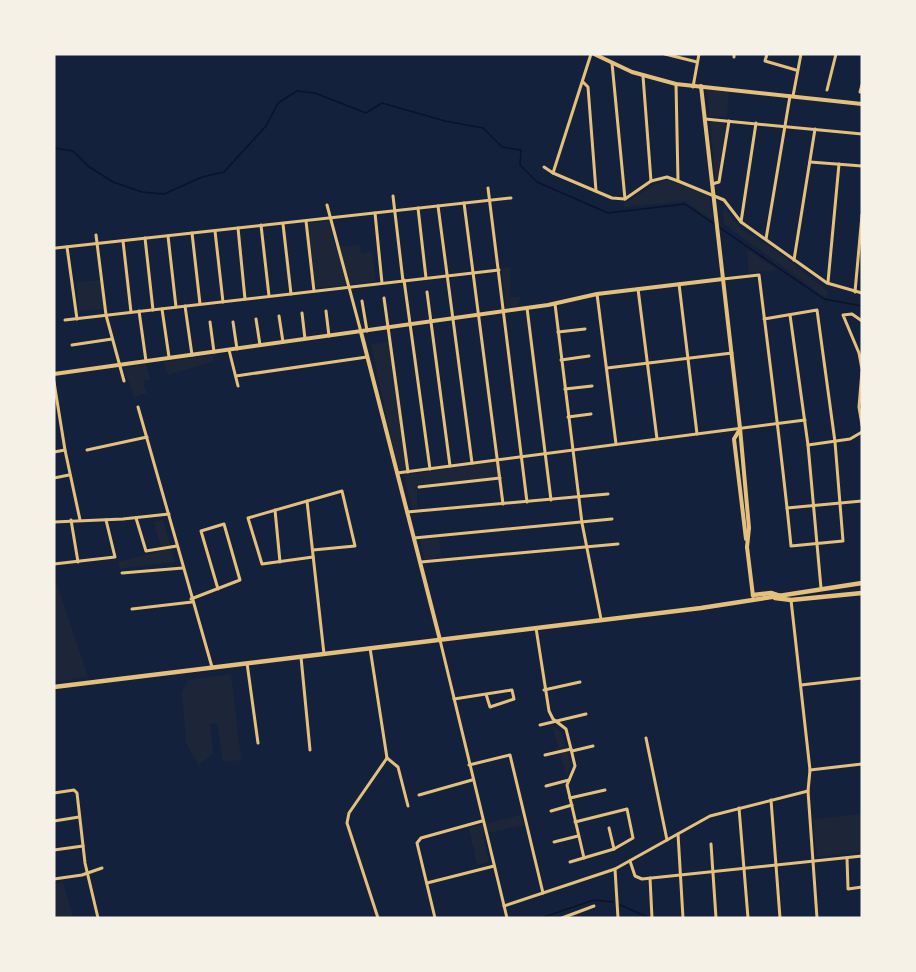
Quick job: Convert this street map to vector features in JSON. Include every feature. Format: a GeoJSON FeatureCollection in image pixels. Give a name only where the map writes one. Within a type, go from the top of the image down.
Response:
{"type":"FeatureCollection","features":[{"type":"Feature","properties":{"kind":"main road"},"geometry":{"type":"LineString","coordinates":[[54,687],[601,620],[753,598],[778,597],[821,588],[862,583]]}},
{"type":"Feature","properties":{"kind":"main road"},"geometry":{"type":"LineString","coordinates":[[778,597],[791,600],[862,593]]}},
{"type":"Feature","properties":{"kind":"street"},"geometry":{"type":"LineString","coordinates":[[553,173],[593,54],[642,75],[676,84],[862,104]]}},
{"type":"Feature","properties":{"kind":"street"},"geometry":{"type":"LineString","coordinates":[[665,54],[697,62]]}},
{"type":"Feature","properties":{"kind":"street"},"geometry":{"type":"LineString","coordinates":[[693,87],[699,54]]}},
{"type":"Feature","properties":{"kind":"street"},"geometry":{"type":"LineString","coordinates":[[767,54],[765,62],[797,70]]}},
{"type":"Feature","properties":{"kind":"street"},"geometry":{"type":"LineString","coordinates":[[766,239],[785,126],[801,54]]}},
{"type":"Feature","properties":{"kind":"street"},"geometry":{"type":"LineString","coordinates":[[827,90],[836,54]]}},
{"type":"Feature","properties":{"kind":"street"},"geometry":{"type":"LineString","coordinates":[[612,63],[625,199]]}},
{"type":"Feature","properties":{"kind":"street"},"geometry":{"type":"LineString","coordinates":[[642,75],[651,182]]}},
{"type":"Feature","properties":{"kind":"street"},"geometry":{"type":"LineString","coordinates":[[583,82],[588,87],[596,191]]}},
{"type":"Feature","properties":{"kind":"street"},"geometry":{"type":"LineString","coordinates":[[676,84],[678,181]]}},
{"type":"Feature","properties":{"kind":"street"},"geometry":{"type":"LineString","coordinates":[[860,92],[862,85]]}},
{"type":"Feature","properties":{"kind":"street"},"geometry":{"type":"LineString","coordinates":[[701,86],[740,428],[734,439],[753,598]]}},
{"type":"Feature","properties":{"kind":"street"},"geometry":{"type":"LineString","coordinates":[[705,119],[862,134]]}},
{"type":"Feature","properties":{"kind":"street"},"geometry":{"type":"LineString","coordinates":[[712,184],[719,182],[729,121]]}},
{"type":"Feature","properties":{"kind":"street"},"geometry":{"type":"LineString","coordinates":[[741,222],[756,123]]}},
{"type":"Feature","properties":{"kind":"street"},"geometry":{"type":"LineString","coordinates":[[794,260],[815,129]]}},
{"type":"Feature","properties":{"kind":"street"},"geometry":{"type":"LineString","coordinates":[[810,162],[862,166]]}},
{"type":"Feature","properties":{"kind":"street"},"geometry":{"type":"LineString","coordinates":[[828,283],[839,164]]}},
{"type":"Feature","properties":{"kind":"street"},"geometry":{"type":"LineString","coordinates":[[544,167],[612,198],[625,199],[651,182],[667,177],[678,181],[727,202],[741,222],[828,283],[862,293]]}},
{"type":"Feature","properties":{"kind":"street"},"geometry":{"type":"LineString","coordinates":[[488,188],[527,502]]}},
{"type":"Feature","properties":{"kind":"street"},"geometry":{"type":"LineString","coordinates":[[393,196],[430,469]]}},
{"type":"Feature","properties":{"kind":"street"},"geometry":{"type":"LineString","coordinates":[[56,248],[510,198]]}},
{"type":"Feature","properties":{"kind":"street"},"geometry":{"type":"LineString","coordinates":[[464,203],[503,504]]}},
{"type":"Feature","properties":{"kind":"street"},"geometry":{"type":"LineString","coordinates":[[327,205],[421,562],[507,918]]}},
{"type":"Feature","properties":{"kind":"street"},"geometry":{"type":"LineString","coordinates":[[438,206],[472,463]]}},
{"type":"Feature","properties":{"kind":"street"},"geometry":{"type":"LineString","coordinates":[[418,208],[426,278]]}},
{"type":"Feature","properties":{"kind":"street"},"geometry":{"type":"LineString","coordinates":[[375,213],[382,283]]}},
{"type":"Feature","properties":{"kind":"street"},"geometry":{"type":"LineString","coordinates":[[855,292],[862,215]]}},
{"type":"Feature","properties":{"kind":"street"},"geometry":{"type":"LineString","coordinates":[[306,220],[314,291]]}},
{"type":"Feature","properties":{"kind":"street"},"geometry":{"type":"LineString","coordinates":[[283,223],[291,294]]}},
{"type":"Feature","properties":{"kind":"street"},"geometry":{"type":"LineString","coordinates":[[261,225],[269,296]]}},
{"type":"Feature","properties":{"kind":"street"},"geometry":{"type":"LineString","coordinates":[[238,228],[245,299]]}},
{"type":"Feature","properties":{"kind":"street"},"geometry":{"type":"LineString","coordinates":[[215,231],[223,302]]}},
{"type":"Feature","properties":{"kind":"street"},"geometry":{"type":"LineString","coordinates":[[192,233],[200,304]]}},
{"type":"Feature","properties":{"kind":"street"},"geometry":{"type":"LineString","coordinates":[[96,235],[106,315],[123,381]]}},
{"type":"Feature","properties":{"kind":"street"},"geometry":{"type":"LineString","coordinates":[[168,236],[176,307]]}},
{"type":"Feature","properties":{"kind":"street"},"geometry":{"type":"LineString","coordinates":[[145,238],[153,310]]}},
{"type":"Feature","properties":{"kind":"street"},"geometry":{"type":"LineString","coordinates":[[123,241],[131,312]]}},
{"type":"Feature","properties":{"kind":"street"},"geometry":{"type":"LineString","coordinates":[[67,247],[77,318]]}},
{"type":"Feature","properties":{"kind":"street"},"geometry":{"type":"LineString","coordinates":[[65,320],[499,270]]}},
{"type":"Feature","properties":{"kind":"street"},"geometry":{"type":"LineString","coordinates":[[54,374],[504,312],[555,304],[597,294],[759,275],[764,319],[778,423],[791,546],[843,542],[835,442],[817,310],[764,319]]}},
{"type":"Feature","properties":{"kind":"street"},"geometry":{"type":"LineString","coordinates":[[679,284],[697,434]]}},
{"type":"Feature","properties":{"kind":"street"},"geometry":{"type":"LineString","coordinates":[[638,289],[657,439]]}},
{"type":"Feature","properties":{"kind":"street"},"geometry":{"type":"LineString","coordinates":[[427,292],[450,466]]}},
{"type":"Feature","properties":{"kind":"street"},"geometry":{"type":"LineString","coordinates":[[597,294],[616,444]]}},
{"type":"Feature","properties":{"kind":"street"},"geometry":{"type":"LineString","coordinates":[[384,298],[408,472]]}},
{"type":"Feature","properties":{"kind":"street"},"geometry":{"type":"LineString","coordinates":[[362,301],[367,331]]}},
{"type":"Feature","properties":{"kind":"street"},"geometry":{"type":"LineString","coordinates":[[555,304],[582,523],[601,620]]}},
{"type":"Feature","properties":{"kind":"street"},"geometry":{"type":"LineString","coordinates":[[185,306],[192,355]]}},
{"type":"Feature","properties":{"kind":"street"},"geometry":{"type":"LineString","coordinates":[[527,308],[551,500]]}},
{"type":"Feature","properties":{"kind":"street"},"geometry":{"type":"LineString","coordinates":[[162,309],[169,358]]}},
{"type":"Feature","properties":{"kind":"street"},"geometry":{"type":"LineString","coordinates":[[140,311],[146,361]]}},
{"type":"Feature","properties":{"kind":"street"},"geometry":{"type":"LineString","coordinates":[[326,311],[329,336]]}},
{"type":"Feature","properties":{"kind":"street"},"geometry":{"type":"LineString","coordinates":[[302,313],[305,339]]}},
{"type":"Feature","properties":{"kind":"street"},"geometry":{"type":"LineString","coordinates":[[862,321],[847,313],[843,318],[859,353],[862,370],[859,407],[862,425]]}},
{"type":"Feature","properties":{"kind":"street"},"geometry":{"type":"LineString","coordinates":[[790,315],[808,445],[821,588]]}},
{"type":"Feature","properties":{"kind":"street"},"geometry":{"type":"LineString","coordinates":[[279,316],[284,342]]}},
{"type":"Feature","properties":{"kind":"street"},"geometry":{"type":"LineString","coordinates":[[256,319],[260,345]]}},
{"type":"Feature","properties":{"kind":"street"},"geometry":{"type":"LineString","coordinates":[[210,322],[214,352]]}},
{"type":"Feature","properties":{"kind":"street"},"geometry":{"type":"LineString","coordinates":[[233,322],[237,348]]}},
{"type":"Feature","properties":{"kind":"street"},"geometry":{"type":"LineString","coordinates":[[558,332],[585,329]]}},
{"type":"Feature","properties":{"kind":"street"},"geometry":{"type":"LineString","coordinates":[[72,345],[112,339]]}},
{"type":"Feature","properties":{"kind":"street"},"geometry":{"type":"LineString","coordinates":[[229,350],[238,386]]}},
{"type":"Feature","properties":{"kind":"street"},"geometry":{"type":"LineString","coordinates":[[607,368],[732,353]]}},
{"type":"Feature","properties":{"kind":"street"},"geometry":{"type":"LineString","coordinates":[[561,360],[589,356]]}},
{"type":"Feature","properties":{"kind":"street"},"geometry":{"type":"LineString","coordinates":[[236,376],[367,357]]}},
{"type":"Feature","properties":{"kind":"street"},"geometry":{"type":"LineString","coordinates":[[54,381],[64,450],[80,520]]}},
{"type":"Feature","properties":{"kind":"street"},"geometry":{"type":"LineString","coordinates":[[565,388],[592,386]]}},
{"type":"Feature","properties":{"kind":"street"},"geometry":{"type":"LineString","coordinates":[[138,407],[212,667]]}},
{"type":"Feature","properties":{"kind":"street"},"geometry":{"type":"LineString","coordinates":[[568,417],[591,414]]}},
{"type":"Feature","properties":{"kind":"street"},"geometry":{"type":"LineString","coordinates":[[397,472],[805,420]]}},
{"type":"Feature","properties":{"kind":"street"},"geometry":{"type":"LineString","coordinates":[[808,445],[850,440],[862,432]]}},
{"type":"Feature","properties":{"kind":"street"},"geometry":{"type":"LineString","coordinates":[[87,450],[147,437]]}},
{"type":"Feature","properties":{"kind":"street"},"geometry":{"type":"LineString","coordinates":[[54,452],[64,450]]}},
{"type":"Feature","properties":{"kind":"street"},"geometry":{"type":"LineString","coordinates":[[54,478],[69,475]]}},
{"type":"Feature","properties":{"kind":"street"},"geometry":{"type":"LineString","coordinates":[[419,486],[500,478]]}},
{"type":"Feature","properties":{"kind":"street"},"geometry":{"type":"LineString","coordinates":[[313,550],[355,546],[342,491],[248,518],[262,564],[313,557]]}},
{"type":"Feature","properties":{"kind":"street"},"geometry":{"type":"LineString","coordinates":[[407,512],[608,494]]}},
{"type":"Feature","properties":{"kind":"street"},"geometry":{"type":"LineString","coordinates":[[307,501],[324,654]]}},
{"type":"Feature","properties":{"kind":"street"},"geometry":{"type":"LineString","coordinates":[[787,508],[862,501]]}},
{"type":"Feature","properties":{"kind":"street"},"geometry":{"type":"LineString","coordinates":[[274,510],[280,562]]}},
{"type":"Feature","properties":{"kind":"street"},"geometry":{"type":"LineString","coordinates":[[54,522],[136,518],[169,513]]}},
{"type":"Feature","properties":{"kind":"street"},"geometry":{"type":"LineString","coordinates":[[136,518],[146,551],[177,546]]}},
{"type":"Feature","properties":{"kind":"street"},"geometry":{"type":"LineString","coordinates":[[414,538],[612,519]]}},
{"type":"Feature","properties":{"kind":"street"},"geometry":{"type":"LineString","coordinates":[[71,520],[78,562]]}},
{"type":"Feature","properties":{"kind":"street"},"geometry":{"type":"LineString","coordinates":[[54,564],[115,557],[106,520]]}},
{"type":"Feature","properties":{"kind":"street"},"geometry":{"type":"LineString","coordinates":[[132,609],[192,601],[240,580],[224,524],[201,531],[218,589]]}},
{"type":"Feature","properties":{"kind":"street"},"geometry":{"type":"LineString","coordinates":[[421,562],[618,544]]}},
{"type":"Feature","properties":{"kind":"street"},"geometry":{"type":"LineString","coordinates":[[122,573],[183,568]]}},
{"type":"Feature","properties":{"kind":"street"},"geometry":{"type":"LineString","coordinates":[[791,600],[810,770],[808,790],[817,918]]}},
{"type":"Feature","properties":{"kind":"street"},"geometry":{"type":"LineString","coordinates":[[536,628],[549,711],[555,721],[566,729],[575,766],[569,780],[570,798],[584,858]]}},
{"type":"Feature","properties":{"kind":"street"},"geometry":{"type":"LineString","coordinates":[[370,648],[387,758],[398,767],[408,806]]}},
{"type":"Feature","properties":{"kind":"street"},"geometry":{"type":"LineString","coordinates":[[301,657],[310,750]]}},
{"type":"Feature","properties":{"kind":"street"},"geometry":{"type":"LineString","coordinates":[[247,663],[258,743]]}},
{"type":"Feature","properties":{"kind":"street"},"geometry":{"type":"LineString","coordinates":[[800,685],[862,678]]}},
{"type":"Feature","properties":{"kind":"street"},"geometry":{"type":"LineString","coordinates":[[544,690],[580,682]]}},
{"type":"Feature","properties":{"kind":"street"},"geometry":{"type":"LineString","coordinates":[[454,699],[486,694],[512,690],[514,699],[490,707],[486,694]]}},
{"type":"Feature","properties":{"kind":"street"},"geometry":{"type":"LineString","coordinates":[[540,725],[586,714]]}},
{"type":"Feature","properties":{"kind":"street"},"geometry":{"type":"LineString","coordinates":[[646,738],[667,840]]}},
{"type":"Feature","properties":{"kind":"street"},"geometry":{"type":"LineString","coordinates":[[545,755],[593,746]]}},
{"type":"Feature","properties":{"kind":"street"},"geometry":{"type":"LineString","coordinates":[[469,765],[510,755],[543,893]]}},
{"type":"Feature","properties":{"kind":"street"},"geometry":{"type":"LineString","coordinates":[[378,918],[347,823],[349,813],[387,758]]}},
{"type":"Feature","properties":{"kind":"street"},"geometry":{"type":"LineString","coordinates":[[810,770],[862,764]]}},
{"type":"Feature","properties":{"kind":"street"},"geometry":{"type":"LineString","coordinates":[[419,795],[473,779]]}},
{"type":"Feature","properties":{"kind":"street"},"geometry":{"type":"LineString","coordinates":[[546,786],[569,780]]}},
{"type":"Feature","properties":{"kind":"street"},"geometry":{"type":"LineString","coordinates":[[54,793],[74,790],[98,918]]}},
{"type":"Feature","properties":{"kind":"street"},"geometry":{"type":"LineString","coordinates":[[570,798],[605,790]]}},
{"type":"Feature","properties":{"kind":"street"},"geometry":{"type":"LineString","coordinates":[[504,906],[615,869],[710,816],[808,790]]}},
{"type":"Feature","properties":{"kind":"street"},"geometry":{"type":"LineString","coordinates":[[771,800],[780,918]]}},
{"type":"Feature","properties":{"kind":"street"},"geometry":{"type":"LineString","coordinates":[[551,811],[572,805]]}},
{"type":"Feature","properties":{"kind":"street"},"geometry":{"type":"LineString","coordinates":[[739,808],[748,918]]}},
{"type":"Feature","properties":{"kind":"street"},"geometry":{"type":"LineString","coordinates":[[570,862],[614,849],[633,838],[627,809],[575,822]]}},
{"type":"Feature","properties":{"kind":"street"},"geometry":{"type":"LineString","coordinates":[[54,821],[80,817]]}},
{"type":"Feature","properties":{"kind":"street"},"geometry":{"type":"LineString","coordinates":[[435,918],[417,843],[421,838],[482,821]]}},
{"type":"Feature","properties":{"kind":"street"},"geometry":{"type":"LineString","coordinates":[[609,828],[614,849]]}},
{"type":"Feature","properties":{"kind":"street"},"geometry":{"type":"LineString","coordinates":[[678,834],[683,918]]}},
{"type":"Feature","properties":{"kind":"street"},"geometry":{"type":"LineString","coordinates":[[555,842],[578,836]]}},
{"type":"Feature","properties":{"kind":"street"},"geometry":{"type":"LineString","coordinates":[[711,844],[716,918]]}},
{"type":"Feature","properties":{"kind":"street"},"geometry":{"type":"LineString","coordinates":[[54,850],[83,846]]}},
{"type":"Feature","properties":{"kind":"street"},"geometry":{"type":"LineString","coordinates":[[630,861],[635,876],[650,878],[862,856]]}},
{"type":"Feature","properties":{"kind":"street"},"geometry":{"type":"LineString","coordinates":[[847,858],[848,889],[862,887]]}},
{"type":"Feature","properties":{"kind":"street"},"geometry":{"type":"LineString","coordinates":[[427,882],[494,866]]}},
{"type":"Feature","properties":{"kind":"street"},"geometry":{"type":"LineString","coordinates":[[54,879],[102,868]]}},
{"type":"Feature","properties":{"kind":"street"},"geometry":{"type":"LineString","coordinates":[[615,869],[618,918]]}},
{"type":"Feature","properties":{"kind":"street"},"geometry":{"type":"LineString","coordinates":[[650,878],[651,916]]}},
{"type":"Feature","properties":{"kind":"street"},"geometry":{"type":"LineString","coordinates":[[562,918],[594,906]]}},
{"type":"Feature","properties":{"kind":"street"},"geometry":{"type":"LineString","coordinates":[[581,911],[581,918]]}},
{"type":"Feature","properties":{"kind":"shaded area"},"geometry":{"type":"Polygon","coordinates":[[[707,89],[729,91],[727,117],[710,116],[707,89]]]}},
{"type":"Feature","properties":{"kind":"shaded area"},"geometry":{"type":"Polygon","coordinates":[[[710,121],[726,122],[718,180],[715,180],[710,121]]]}},
{"type":"Feature","properties":{"kind":"shaded area"},"geometry":{"type":"Polygon","coordinates":[[[668,180],[709,195],[713,220],[684,201],[624,207],[624,203],[662,181],[668,180]]]}},
{"type":"Feature","properties":{"kind":"shaded area"},"geometry":{"type":"Polygon","coordinates":[[[723,207],[741,229],[774,249],[829,292],[826,298],[724,224],[723,207]]]}},
{"type":"Feature","properties":{"kind":"shaded area"},"geometry":{"type":"Polygon","coordinates":[[[329,221],[335,247],[360,245],[361,253],[372,252],[376,282],[316,288],[307,223],[329,221]]]}},
{"type":"Feature","properties":{"kind":"shaded area"},"geometry":{"type":"Polygon","coordinates":[[[747,249],[777,270],[749,273],[747,249]]]}},
{"type":"Feature","properties":{"kind":"shaded area"},"geometry":{"type":"Polygon","coordinates":[[[511,267],[510,297],[521,297],[517,306],[506,308],[501,268],[511,267]]]}},
{"type":"Feature","properties":{"kind":"shaded area"},"geometry":{"type":"Polygon","coordinates":[[[101,280],[103,309],[79,311],[77,282],[101,280]]]}},
{"type":"Feature","properties":{"kind":"shaded area"},"geometry":{"type":"Polygon","coordinates":[[[392,342],[408,469],[398,471],[371,344],[392,342]]]}},
{"type":"Feature","properties":{"kind":"shaded area"},"geometry":{"type":"Polygon","coordinates":[[[223,354],[213,357],[214,361],[168,375],[163,362],[223,354]]]}},
{"type":"Feature","properties":{"kind":"shaded area"},"geometry":{"type":"Polygon","coordinates":[[[146,364],[150,379],[143,382],[147,393],[134,397],[124,368],[146,364]]]}},
{"type":"Feature","properties":{"kind":"shaded area"},"geometry":{"type":"Polygon","coordinates":[[[500,461],[501,477],[417,485],[417,508],[412,509],[404,475],[500,461]]]}},
{"type":"Feature","properties":{"kind":"shaded area"},"geometry":{"type":"Polygon","coordinates":[[[163,520],[175,562],[119,569],[118,562],[162,551],[154,522],[163,520]]]}},
{"type":"Feature","properties":{"kind":"shaded area"},"geometry":{"type":"Polygon","coordinates":[[[420,539],[439,539],[441,557],[424,560],[420,539]]]}},
{"type":"Feature","properties":{"kind":"shaded area"},"geometry":{"type":"Polygon","coordinates":[[[55,579],[88,677],[54,682],[55,579]]]}},
{"type":"Feature","properties":{"kind":"shaded area"},"geometry":{"type":"Polygon","coordinates":[[[231,674],[241,760],[223,762],[217,723],[210,724],[213,753],[199,765],[186,743],[182,692],[188,680],[231,674]]]}},
{"type":"Feature","properties":{"kind":"shaded area"},"geometry":{"type":"Polygon","coordinates":[[[552,725],[562,733],[571,767],[566,775],[552,725]]]}},
{"type":"Feature","properties":{"kind":"shaded area"},"geometry":{"type":"Polygon","coordinates":[[[862,814],[862,852],[817,857],[813,819],[862,814]]]}},
{"type":"Feature","properties":{"kind":"shaded area"},"geometry":{"type":"Polygon","coordinates":[[[521,815],[524,825],[483,834],[489,862],[477,865],[469,828],[521,815]]]}},
{"type":"Feature","properties":{"kind":"shaded area"},"geometry":{"type":"Polygon","coordinates":[[[63,882],[73,918],[54,918],[54,884],[63,882]]]}},
{"type":"Feature","properties":{"kind":"waterway"},"geometry":{"type":"LineString","coordinates":[[54,148],[73,151],[88,166],[113,182],[142,192],[164,194],[202,177],[224,172],[266,126],[278,103],[297,91],[315,93],[366,113],[382,103],[445,121],[483,128],[502,147],[521,150],[520,165],[537,182],[608,213],[685,204],[824,299],[862,306]]}},
{"type":"Feature","properties":{"kind":"waterway"},"geometry":{"type":"LineString","coordinates":[[541,918],[594,900],[613,902]]}},
{"type":"Feature","properties":{"kind":"waterway"},"geometry":{"type":"LineString","coordinates":[[620,905],[650,918]]}}]}
